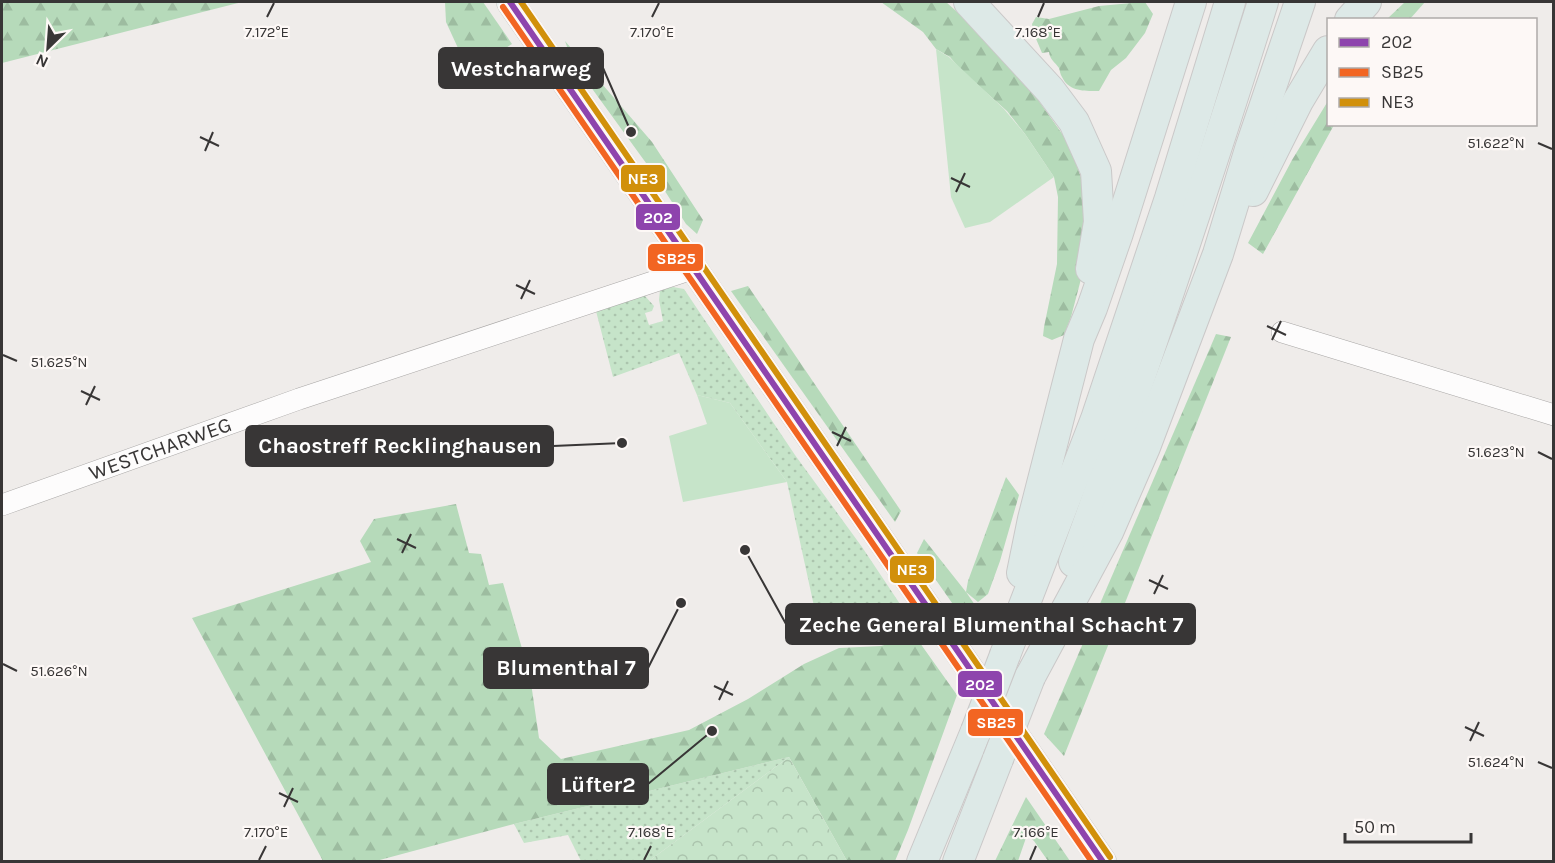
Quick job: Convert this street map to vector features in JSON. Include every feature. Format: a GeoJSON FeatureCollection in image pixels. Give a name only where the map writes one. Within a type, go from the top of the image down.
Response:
{"type":"FeatureCollection","features":[{"type":"Feature","properties":{"kind":"highway"},"geometry":{"type":"LineString","coordinates":[[969,2],[1050,90],[1074,122],[1096,171],[1099,222],[1090,273],[1078,315],[1079,339]]}},
{"type":"Feature","properties":{"kind":"highway"},"geometry":{"type":"LineString","coordinates":[[1005,655],[1033,519],[1079,339],[1118,233],[1191,2]]}},
{"type":"Feature","properties":{"kind":"highway"},"geometry":{"type":"LineString","coordinates":[[922,861],[976,731],[1096,419],[1170,198],[1230,2]]}},
{"type":"Feature","properties":{"kind":"highway"},"geometry":{"type":"LineString","coordinates":[[958,861],[1131,407],[1197,212],[1263,2]]}},
{"type":"Feature","properties":{"kind":"highway"},"geometry":{"type":"LineString","coordinates":[[1030,677],[1113,522],[1145,447],[1218,254],[1251,146],[1300,2]]}},
{"type":"Feature","properties":{"kind":"highway"},"geometry":{"type":"LineString","coordinates":[[1352,18],[1366,2]]}},
{"type":"Feature","properties":{"kind":"highway"},"geometry":{"type":"LineString","coordinates":[[1218,254],[1245,208],[1298,101],[1327,54]]}},
{"type":"Feature","properties":{"kind":"main road"},"geometry":{"type":"LineString","coordinates":[[510,2],[1103,861]]}},
{"type":"Feature","properties":{"kind":"street","name":"WESTCHARWEG"},"geometry":{"type":"LineString","coordinates":[[2,504],[299,399],[695,268]]}},
{"type":"Feature","properties":{"kind":"street"},"geometry":{"type":"LineString","coordinates":[[1282,332],[1554,415]]}},
{"type":"Feature","properties":{"kind":"green space"},"geometry":{"type":"Polygon","coordinates":[[[2,2],[242,2],[2,63],[2,2]]]}},
{"type":"Feature","properties":{"kind":"green space"},"geometry":{"type":"Polygon","coordinates":[[[445,2],[483,2],[512,44],[469,72],[446,22],[445,2]]]}},
{"type":"Feature","properties":{"kind":"green space"},"geometry":{"type":"Polygon","coordinates":[[[881,2],[946,2],[973,26],[1021,76],[1068,142],[1085,189],[1087,211],[1081,279],[1064,335],[1052,340],[1043,336],[1057,264],[1058,197],[1054,177],[1007,111],[961,70],[950,57],[936,49],[923,32],[881,2]]]}},
{"type":"Feature","properties":{"kind":"green space"},"geometry":{"type":"Polygon","coordinates":[[[1145,2],[1153,14],[1145,33],[1126,58],[1111,70],[1099,91],[1078,90],[1069,86],[1049,52],[1042,53],[1034,34],[1032,24],[1036,17],[1049,19],[1099,6],[1145,2]]]}},
{"type":"Feature","properties":{"kind":"green space"},"geometry":{"type":"Polygon","coordinates":[[[1405,2],[1425,2],[1411,18],[1388,18],[1405,2]]]}},
{"type":"Feature","properties":{"kind":"green space"},"geometry":{"type":"Polygon","coordinates":[[[565,41],[652,142],[703,220],[697,234],[686,224],[654,174],[572,61],[565,41]]]}},
{"type":"Feature","properties":{"kind":"green space"},"geometry":{"type":"Polygon","coordinates":[[[936,49],[949,57],[1004,109],[1025,134],[1054,177],[990,222],[965,228],[951,197],[936,49]]]}},
{"type":"Feature","properties":{"kind":"green space"},"geometry":{"type":"Polygon","coordinates":[[[1327,103],[1327,126],[1333,126],[1263,254],[1248,243],[1292,160],[1327,103]]]}},
{"type":"Feature","properties":{"kind":"green space"},"geometry":{"type":"Polygon","coordinates":[[[748,286],[901,511],[895,522],[731,291],[748,286]]]}},
{"type":"Feature","properties":{"kind":"green space"},"geometry":{"type":"Polygon","coordinates":[[[673,287],[684,289],[795,455],[862,547],[912,622],[898,626],[860,618],[817,620],[787,482],[730,403],[697,395],[679,353],[613,377],[596,311],[645,296],[654,306],[652,311],[645,313],[649,325],[663,321],[659,300],[660,290],[673,287]]]}},
{"type":"Feature","properties":{"kind":"green space"},"geometry":{"type":"Polygon","coordinates":[[[1216,334],[1231,337],[1064,756],[1044,734],[1216,334]]]}},
{"type":"Feature","properties":{"kind":"green space"},"geometry":{"type":"Polygon","coordinates":[[[697,395],[730,403],[787,482],[683,502],[669,436],[707,424],[697,395]]]}},
{"type":"Feature","properties":{"kind":"green space"},"geometry":{"type":"Polygon","coordinates":[[[1006,477],[1019,495],[1000,561],[988,594],[978,602],[966,592],[1006,477]]]}},
{"type":"Feature","properties":{"kind":"green space"},"geometry":{"type":"Polygon","coordinates":[[[456,504],[469,553],[481,554],[489,585],[503,583],[530,676],[539,738],[561,759],[689,730],[748,699],[804,664],[839,648],[881,646],[915,636],[957,695],[895,861],[847,861],[789,757],[514,824],[376,861],[323,861],[192,618],[371,562],[360,541],[374,519],[456,504]]]}},
{"type":"Feature","properties":{"kind":"green space"},"geometry":{"type":"Polygon","coordinates":[[[924,539],[975,605],[974,618],[964,620],[917,553],[924,539]]]}},
{"type":"Feature","properties":{"kind":"green space"},"geometry":{"type":"Polygon","coordinates":[[[789,757],[649,861],[581,861],[568,835],[524,843],[514,824],[789,757]]]}},
{"type":"Feature","properties":{"kind":"green space"},"geometry":{"type":"Polygon","coordinates":[[[789,757],[847,861],[649,861],[789,757]]]}},
{"type":"Feature","properties":{"kind":"green space"},"geometry":{"type":"Polygon","coordinates":[[[1026,797],[1070,861],[1048,861],[1027,835],[1018,861],[995,861],[1026,797]]]}},
{"type":"Feature","properties":{"kind":"transit line","name":"202"},"geometry":{"type":"LineString","coordinates":[[510,2],[1103,862]]}},
{"type":"Feature","properties":{"kind":"transit line","name":"NE3"},"geometry":{"type":"LineString","coordinates":[[521,2],[1110,857]]}},
{"type":"Feature","properties":{"kind":"transit line","name":"SB25"},"geometry":{"type":"LineString","coordinates":[[503,7],[1092,862]]}},
{"type":"Feature","properties":{"kind":"place","name":"Westcharweg"},"geometry":{"type":"Point","coordinates":[631,132]}},
{"type":"Feature","properties":{"kind":"place","name":"Chaostreff Recklinghausen"},"geometry":{"type":"Point","coordinates":[622,443]}},
{"type":"Feature","properties":{"kind":"place","name":"Zeche General Blumenthal Schacht 7"},"geometry":{"type":"Point","coordinates":[745,550]}},
{"type":"Feature","properties":{"kind":"place","name":"Blumenthal 7"},"geometry":{"type":"Point","coordinates":[681,603]}},
{"type":"Feature","properties":{"kind":"place","name":"Lüfter2"},"geometry":{"type":"Point","coordinates":[712,731]}}]}
